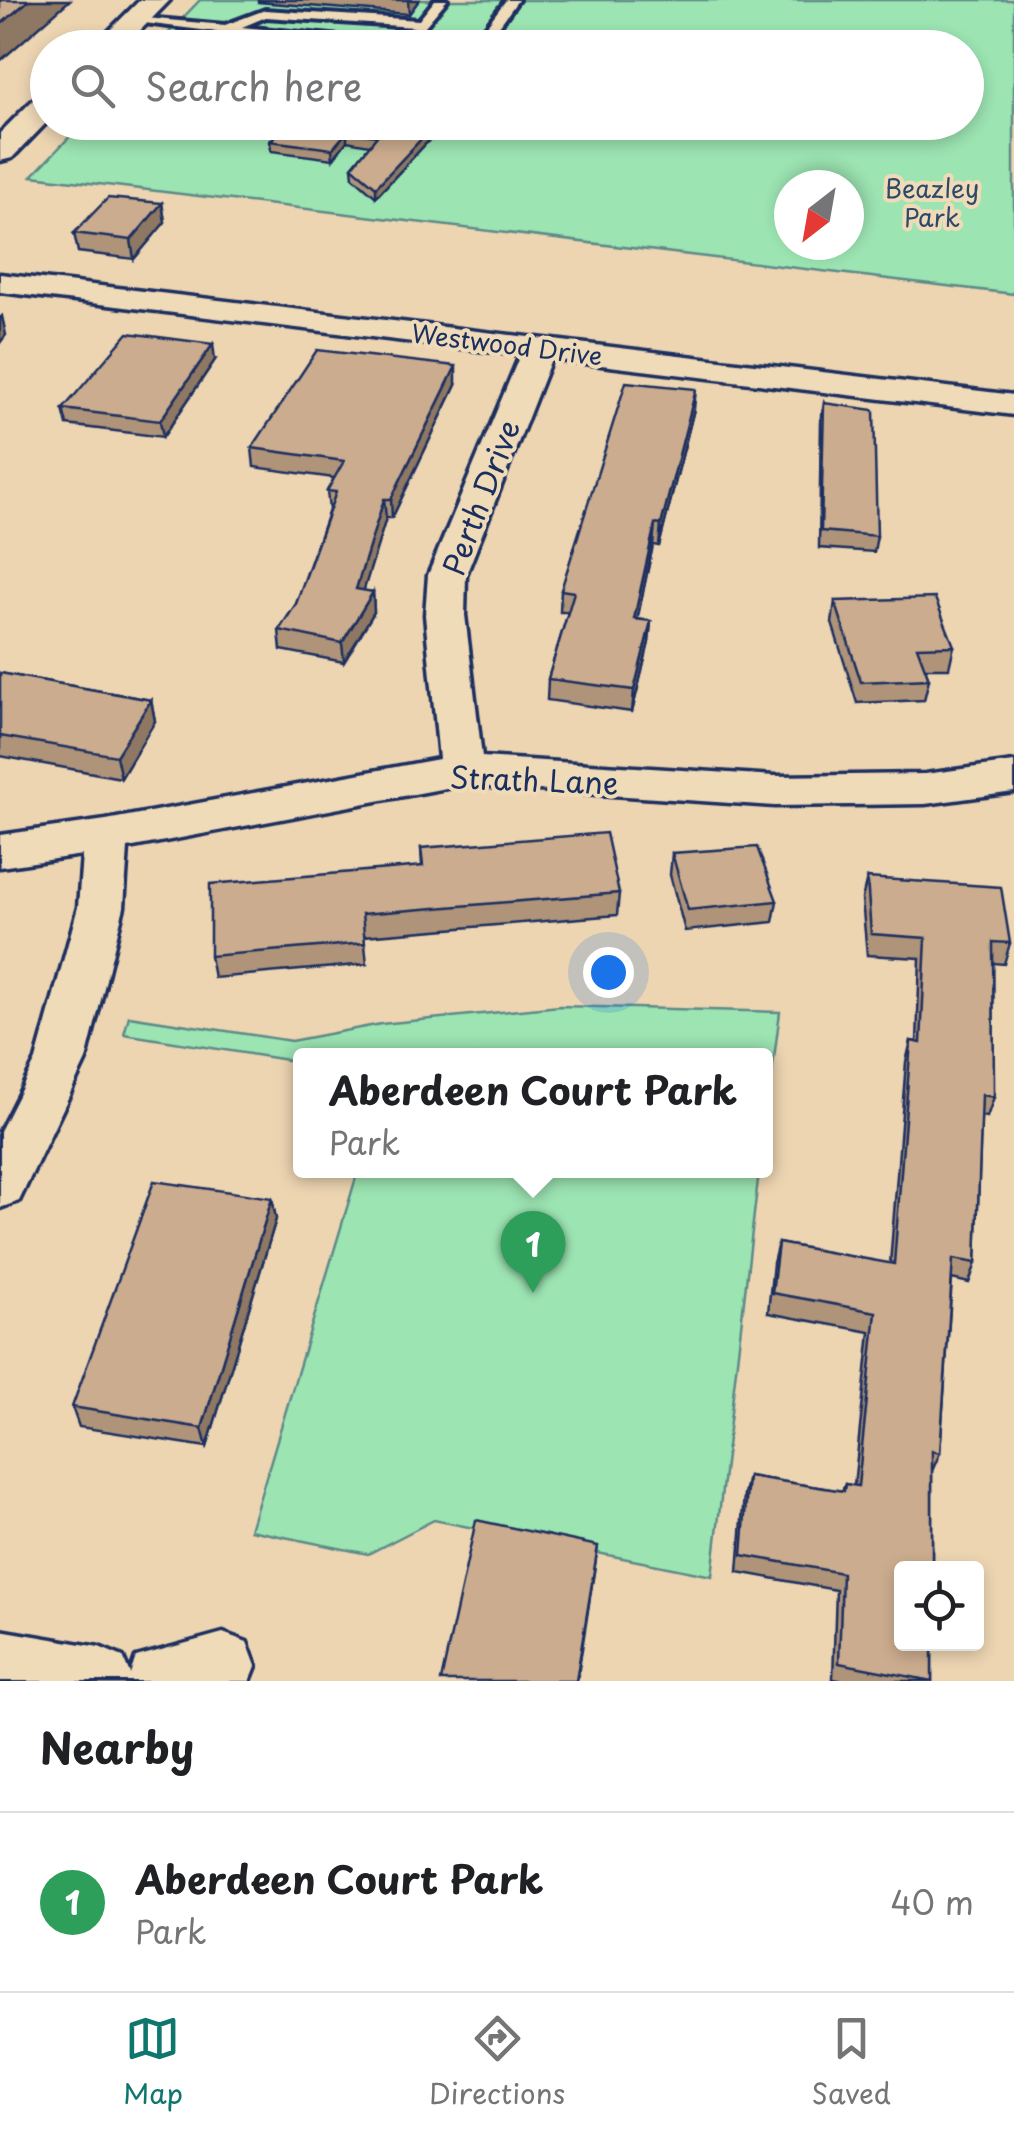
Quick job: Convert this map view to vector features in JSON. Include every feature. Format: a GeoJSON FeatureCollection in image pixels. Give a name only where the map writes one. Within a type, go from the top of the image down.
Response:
{"type":"FeatureCollection","features":[{"type":"Feature","properties":{"kind":"street"},"geometry":{"type":"LineString","coordinates":[[125,30],[156,0]]}},
{"type":"Feature","properties":{"kind":"street"},"geometry":{"type":"LineString","coordinates":[[0,151],[30,122]]}},
{"type":"Feature","properties":{"kind":"street","name":"Westwood Drive"},"geometry":{"type":"LineString","coordinates":[[0,283],[1014,406]]}},
{"type":"Feature","properties":{"kind":"street","name":"Perth Drive"},"geometry":{"type":"LineString","coordinates":[[462,770],[444,615],[448,575],[539,348]]}},
{"type":"Feature","properties":{"kind":"street","name":"Strath Lane"},"geometry":{"type":"LineString","coordinates":[[0,851],[106,836],[462,770],[775,791],[925,789],[1014,777]]}},
{"type":"Feature","properties":{"kind":"street"},"geometry":{"type":"LineString","coordinates":[[0,1185],[61,1060],[102,907],[106,836]]}},
{"type":"Feature","properties":{"kind":"street"},"geometry":{"type":"LineString","coordinates":[[0,1663],[98,1681]]}},
{"type":"Feature","properties":{"kind":"street"},"geometry":{"type":"LineString","coordinates":[[160,1681],[222,1666]]}},
{"type":"Feature","properties":{"kind":"lane"},"geometry":{"type":"LineString","coordinates":[[417,30],[441,0]]}},
{"type":"Feature","properties":{"kind":"lane"},"geometry":{"type":"LineString","coordinates":[[490,30],[512,0]]}},
{"type":"Feature","properties":{"kind":"lane"},"geometry":{"type":"LineString","coordinates":[[228,28],[265,13],[422,24]]}},
{"type":"Feature","properties":{"kind":"lane"},"geometry":{"type":"LineString","coordinates":[[134,21],[250,30]]}},
{"type":"Feature","properties":{"kind":"green space","name":"Beazley Park"},"geometry":{"type":"Polygon","coordinates":[[[200,0],[1014,0],[1014,294],[32,176],[67,140],[984,140],[984,30],[171,30],[200,0]]]}},
{"type":"Feature","properties":{"kind":"green space"},"geometry":{"type":"Polygon","coordinates":[[[560,1006],[780,1012],[773,1066],[773,1048],[293,1048],[293,1061],[124,1034],[129,1016],[291,1041],[381,1024],[560,1006]]]}},
{"type":"Feature","properties":{"kind":"green space"},"geometry":{"type":"Polygon","coordinates":[[[356,1178],[758,1178],[712,1576],[434,1520],[368,1554],[250,1530],[356,1178]]]}},
{"type":"Feature","properties":{"kind":"building"},"geometry":{"type":"Polygon","coordinates":[[[0,0],[29,0],[0,25],[0,0]]]}},
{"type":"Feature","properties":{"kind":"building"},"geometry":{"type":"Polygon","coordinates":[[[271,140],[340,140],[332,149],[271,140]]]}},
{"type":"Feature","properties":{"kind":"building"},"geometry":{"type":"Polygon","coordinates":[[[374,140],[420,140],[376,187],[352,167],[374,140]]]}},
{"type":"Feature","properties":{"kind":"building"},"geometry":{"type":"Polygon","coordinates":[[[108,198],[162,203],[131,240],[74,233],[108,198]]]}},
{"type":"Feature","properties":{"kind":"building"},"geometry":{"type":"Polygon","coordinates":[[[128,333],[213,344],[160,421],[63,409],[128,333]]]}},
{"type":"Feature","properties":{"kind":"building"},"geometry":{"type":"Polygon","coordinates":[[[317,350],[456,366],[391,499],[384,499],[356,589],[373,592],[342,643],[279,630],[296,604],[336,492],[327,491],[344,461],[252,448],[317,350]]]}},
{"type":"Feature","properties":{"kind":"building"},"geometry":{"type":"Polygon","coordinates":[[[626,382],[696,389],[661,525],[655,524],[634,619],[651,621],[634,690],[548,679],[574,592],[561,590],[626,382]]]}},
{"type":"Feature","properties":{"kind":"building"},"geometry":{"type":"Polygon","coordinates":[[[824,403],[874,410],[877,536],[821,531],[824,403]]]}},
{"type":"Feature","properties":{"kind":"building"},"geometry":{"type":"Polygon","coordinates":[[[935,598],[954,646],[917,647],[929,679],[861,682],[835,601],[935,598]]]}},
{"type":"Feature","properties":{"kind":"building"},"geometry":{"type":"Polygon","coordinates":[[[0,673],[151,700],[116,756],[0,736],[0,673]]]}},
{"type":"Feature","properties":{"kind":"building"},"geometry":{"type":"Polygon","coordinates":[[[606,833],[619,893],[362,914],[365,943],[210,956],[210,884],[423,866],[421,848],[606,833]]]}},
{"type":"Feature","properties":{"kind":"building"},"geometry":{"type":"Polygon","coordinates":[[[757,847],[777,901],[688,910],[672,853],[757,847]]]}},
{"type":"Feature","properties":{"kind":"building"},"geometry":{"type":"Polygon","coordinates":[[[867,878],[1001,887],[1010,943],[993,942],[994,1097],[982,1095],[976,1263],[953,1259],[940,1453],[932,1451],[932,1561],[894,1561],[894,1651],[932,1651],[932,1681],[839,1663],[842,1573],[742,1555],[748,1476],[844,1491],[845,1484],[858,1486],[876,1312],[772,1293],[778,1243],[894,1264],[911,1041],[921,1043],[926,938],[871,934],[867,878]]]}},
{"type":"Feature","properties":{"kind":"building"},"geometry":{"type":"Polygon","coordinates":[[[154,1181],[272,1198],[202,1428],[72,1407],[154,1181]]]}},
{"type":"Feature","properties":{"kind":"building"},"geometry":{"type":"Polygon","coordinates":[[[476,1520],[598,1546],[576,1681],[441,1681],[476,1520]]]}},
{"type":"Feature","properties":{"kind":"place","name":"Aberdeen Court Park"},"geometry":{"type":"Point","coordinates":[533,1293]}}]}
